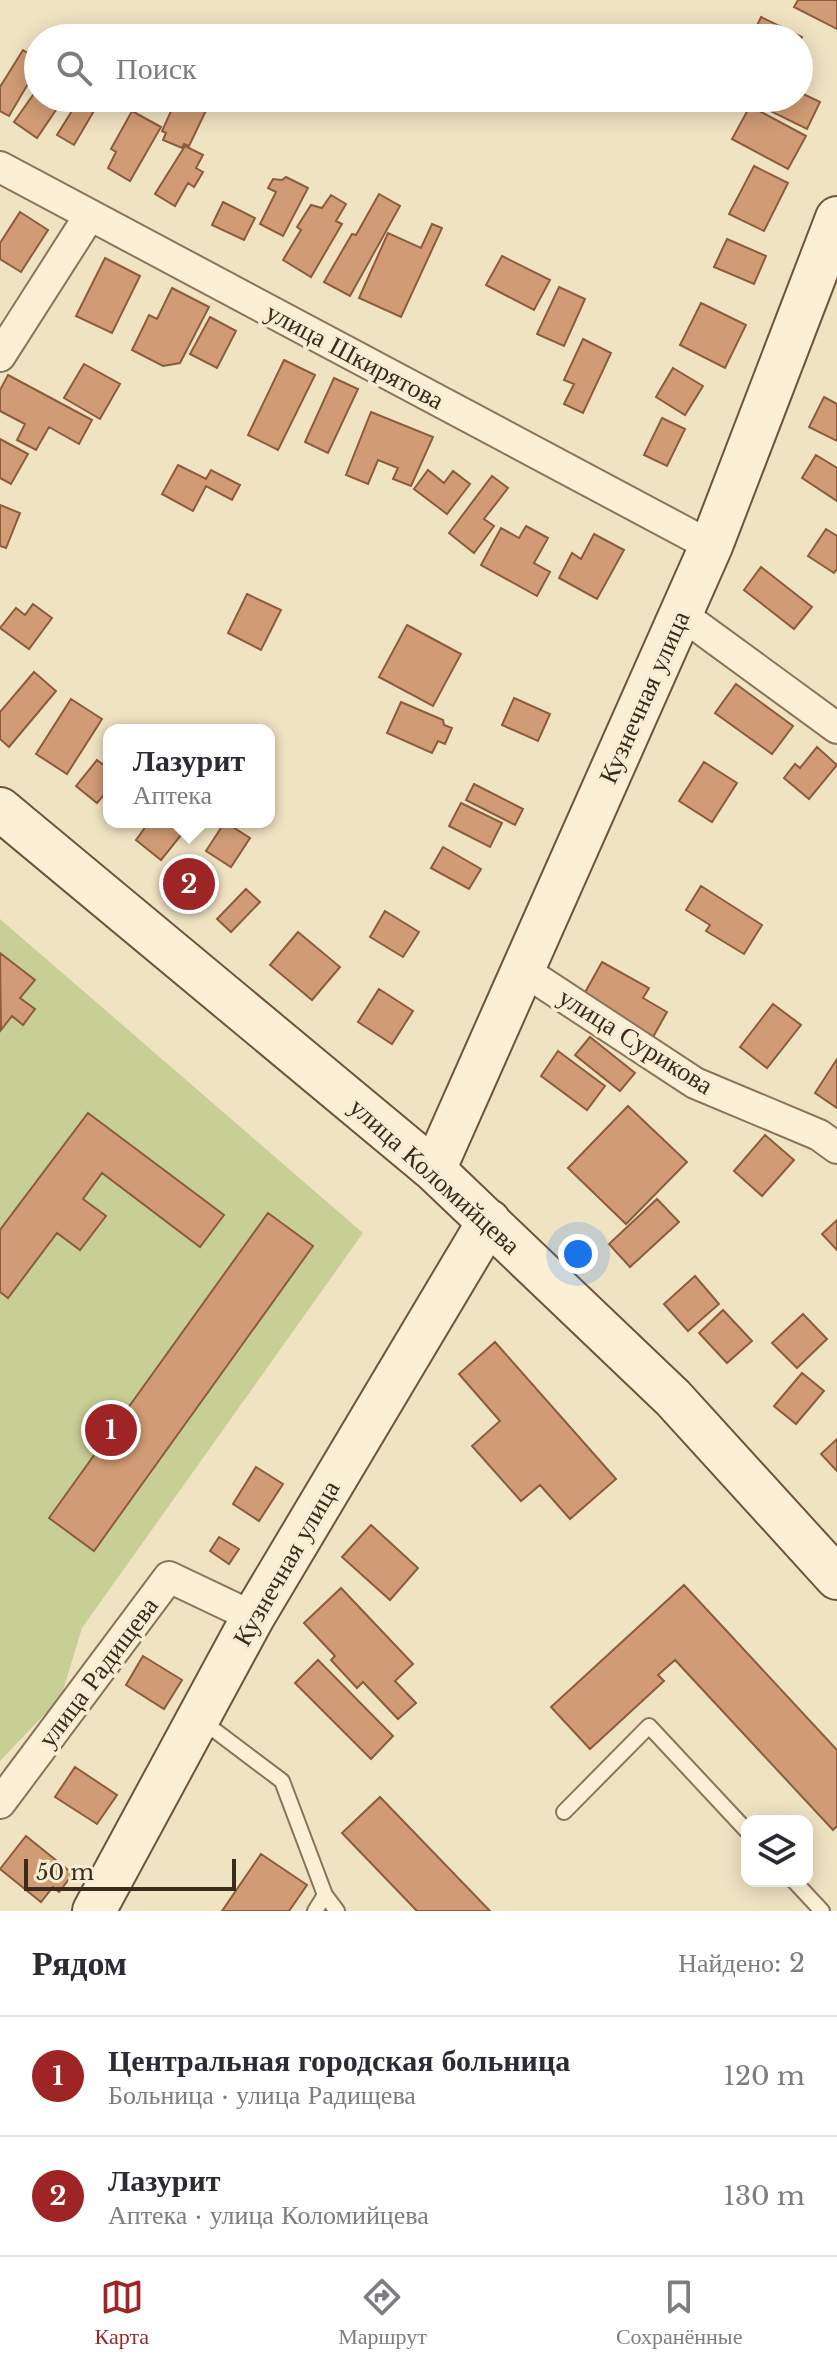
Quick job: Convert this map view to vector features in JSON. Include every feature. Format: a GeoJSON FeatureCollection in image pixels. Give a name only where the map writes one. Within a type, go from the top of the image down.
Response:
{"type":"FeatureCollection","features":[{"type":"Feature","properties":{"kind":"main road","name":"Кузнечная улица"},"geometry":{"type":"LineString","coordinates":[[434,1170],[711,546],[837,218]]}},
{"type":"Feature","properties":{"kind":"main road","name":"улица Коломийцева"},"geometry":{"type":"LineString","coordinates":[[0,809],[434,1170],[673,1398],[837,1578]]}},
{"type":"Feature","properties":{"kind":"main road","name":"Кузнечная улица"},"geometry":{"type":"LineString","coordinates":[[94,1911],[253,1617],[489,1221]]}},
{"type":"Feature","properties":{"kind":"street","name":"улица Шкирятова"},"geometry":{"type":"LineString","coordinates":[[0,167],[711,546]]}},
{"type":"Feature","properties":{"kind":"street"},"geometry":{"type":"LineString","coordinates":[[0,356],[90,215]]}},
{"type":"Feature","properties":{"kind":"street"},"geometry":{"type":"LineString","coordinates":[[681,614],[837,728]]}},
{"type":"Feature","properties":{"kind":"street","name":"улица Сурикова"},"geometry":{"type":"LineString","coordinates":[[523,970],[695,1083],[819,1135],[837,1148]]}},
{"type":"Feature","properties":{"kind":"street","name":"улица Радищева"},"geometry":{"type":"LineString","coordinates":[[0,1803],[169,1577],[253,1617]]}},
{"type":"Feature","properties":{"kind":"lane"},"geometry":{"type":"LineString","coordinates":[[198,1718],[282,1781],[325,1895],[337,1911]]}},
{"type":"Feature","properties":{"kind":"lane"},"geometry":{"type":"LineString","coordinates":[[564,1812],[649,1726],[741,1825]]}},
{"type":"Feature","properties":{"kind":"lane"},"geometry":{"type":"LineString","coordinates":[[800,1887],[822,1911]]}},
{"type":"Feature","properties":{"kind":"lane"},"geometry":{"type":"LineString","coordinates":[[315,1911],[325,1895]]}},
{"type":"Feature","properties":{"kind":"green space"},"geometry":{"type":"Polygon","coordinates":[[[0,919],[363,1233],[82,1628],[61,1697],[0,1761],[0,919]]]}},
{"type":"Feature","properties":{"kind":"building"},"geometry":{"type":"Polygon","coordinates":[[[798,0],[837,0],[837,29],[794,7],[798,0]]]}},
{"type":"Feature","properties":{"kind":"building"},"geometry":{"type":"Polygon","coordinates":[[[761,17],[775,24],[758,24],[761,17]]]}},
{"type":"Feature","properties":{"kind":"building"},"geometry":{"type":"Polygon","coordinates":[[[24,51],[24,91],[9,116],[0,111],[0,87],[24,51]]]}},
{"type":"Feature","properties":{"kind":"building"},"geometry":{"type":"Polygon","coordinates":[[[813,99],[820,102],[807,129],[772,112],[813,112],[813,99]]]}},
{"type":"Feature","properties":{"kind":"building"},"geometry":{"type":"Polygon","coordinates":[[[24,108],[24,112],[55,112],[37,138],[14,122],[24,108]]]}},
{"type":"Feature","properties":{"kind":"building"},"geometry":{"type":"Polygon","coordinates":[[[71,112],[93,112],[74,145],[57,135],[71,112]]]}},
{"type":"Feature","properties":{"kind":"building"},"geometry":{"type":"Polygon","coordinates":[[[131,112],[161,127],[130,181],[108,168],[116,152],[111,149],[131,112]]]}},
{"type":"Feature","properties":{"kind":"building"},"geometry":{"type":"Polygon","coordinates":[[[171,112],[205,112],[189,146],[184,144],[182,148],[163,140],[166,133],[162,131],[171,112]]]}},
{"type":"Feature","properties":{"kind":"building"},"geometry":{"type":"Polygon","coordinates":[[[747,112],[761,112],[806,136],[788,169],[732,139],[747,112]]]}},
{"type":"Feature","properties":{"kind":"building"},"geometry":{"type":"Polygon","coordinates":[[[185,146],[203,155],[196,168],[203,172],[194,187],[188,183],[175,206],[155,194],[185,146]]]}},
{"type":"Feature","properties":{"kind":"building"},"geometry":{"type":"Polygon","coordinates":[[[754,166],[788,183],[764,231],[729,214],[754,166]]]}},
{"type":"Feature","properties":{"kind":"building"},"geometry":{"type":"Polygon","coordinates":[[[286,177],[308,188],[283,236],[260,224],[276,192],[268,188],[273,179],[286,177]]]}},
{"type":"Feature","properties":{"kind":"building"},"geometry":{"type":"Polygon","coordinates":[[[379,194],[400,206],[350,296],[324,282],[379,194]]]}},
{"type":"Feature","properties":{"kind":"building"},"geometry":{"type":"Polygon","coordinates":[[[331,195],[346,204],[336,221],[342,224],[311,277],[283,260],[301,230],[297,227],[311,205],[322,208],[331,195]]]}},
{"type":"Feature","properties":{"kind":"building"},"geometry":{"type":"Polygon","coordinates":[[[223,202],[255,218],[244,240],[212,225],[223,202]]]}},
{"type":"Feature","properties":{"kind":"building"},"geometry":{"type":"Polygon","coordinates":[[[20,212],[48,230],[21,272],[0,259],[0,243],[20,212]]]}},
{"type":"Feature","properties":{"kind":"building"},"geometry":{"type":"Polygon","coordinates":[[[432,224],[442,228],[401,317],[359,298],[388,233],[421,248],[432,224]]]}},
{"type":"Feature","properties":{"kind":"building"},"geometry":{"type":"Polygon","coordinates":[[[727,239],[766,256],[754,284],[714,267],[727,239]]]}},
{"type":"Feature","properties":{"kind":"building"},"geometry":{"type":"Polygon","coordinates":[[[502,256],[550,280],[534,310],[486,285],[502,256]]]}},
{"type":"Feature","properties":{"kind":"building"},"geometry":{"type":"Polygon","coordinates":[[[105,258],[140,276],[112,333],[76,316],[105,258]]]}},
{"type":"Feature","properties":{"kind":"building"},"geometry":{"type":"Polygon","coordinates":[[[559,287],[585,299],[564,346],[537,334],[559,287]]]}},
{"type":"Feature","properties":{"kind":"building"},"geometry":{"type":"Polygon","coordinates":[[[172,288],[209,307],[180,363],[163,366],[132,350],[149,315],[157,319],[172,288]]]}},
{"type":"Feature","properties":{"kind":"building"},"geometry":{"type":"Polygon","coordinates":[[[701,303],[746,325],[725,368],[680,345],[701,303]]]}},
{"type":"Feature","properties":{"kind":"building"},"geometry":{"type":"Polygon","coordinates":[[[210,317],[236,331],[217,368],[190,354],[210,317]]]}},
{"type":"Feature","properties":{"kind":"building"},"geometry":{"type":"Polygon","coordinates":[[[583,339],[611,353],[583,413],[564,404],[574,384],[564,380],[583,339]]]}},
{"type":"Feature","properties":{"kind":"building"},"geometry":{"type":"Polygon","coordinates":[[[284,360],[315,375],[278,450],[248,435],[284,360]]]}},
{"type":"Feature","properties":{"kind":"building"},"geometry":{"type":"Polygon","coordinates":[[[84,364],[120,384],[100,419],[64,398],[84,364]]]}},
{"type":"Feature","properties":{"kind":"building"},"geometry":{"type":"Polygon","coordinates":[[[673,368],[703,386],[685,415],[656,397],[673,368]]]}},
{"type":"Feature","properties":{"kind":"building"},"geometry":{"type":"Polygon","coordinates":[[[8,375],[92,420],[79,444],[49,427],[36,450],[17,440],[25,424],[0,411],[0,390],[8,375]]]}},
{"type":"Feature","properties":{"kind":"building"},"geometry":{"type":"Polygon","coordinates":[[[334,378],[358,389],[328,453],[305,442],[334,378]]]}},
{"type":"Feature","properties":{"kind":"building"},"geometry":{"type":"Polygon","coordinates":[[[824,397],[837,404],[837,441],[809,427],[824,397]]]}},
{"type":"Feature","properties":{"kind":"building"},"geometry":{"type":"Polygon","coordinates":[[[371,412],[433,437],[411,486],[393,479],[398,468],[378,460],[368,484],[346,475],[371,412]]]}},
{"type":"Feature","properties":{"kind":"building"},"geometry":{"type":"Polygon","coordinates":[[[662,418],[685,429],[667,466],[644,455],[662,418]]]}},
{"type":"Feature","properties":{"kind":"building"},"geometry":{"type":"Polygon","coordinates":[[[0,439],[28,454],[11,484],[0,478],[0,439]]]}},
{"type":"Feature","properties":{"kind":"building"},"geometry":{"type":"Polygon","coordinates":[[[816,455],[837,468],[837,501],[802,478],[816,455]]]}},
{"type":"Feature","properties":{"kind":"building"},"geometry":{"type":"Polygon","coordinates":[[[178,465],[206,479],[211,470],[240,485],[232,500],[206,486],[193,511],[162,494],[178,465]]]}},
{"type":"Feature","properties":{"kind":"building"},"geometry":{"type":"Polygon","coordinates":[[[428,470],[444,483],[453,471],[470,484],[447,514],[414,489],[428,470]]]}},
{"type":"Feature","properties":{"kind":"building"},"geometry":{"type":"Polygon","coordinates":[[[492,476],[508,488],[484,519],[494,526],[474,553],[449,533],[492,476]]]}},
{"type":"Feature","properties":{"kind":"building"},"geometry":{"type":"Polygon","coordinates":[[[0,505],[20,513],[6,548],[0,546],[0,505]]]}},
{"type":"Feature","properties":{"kind":"building"},"geometry":{"type":"Polygon","coordinates":[[[526,526],[548,538],[534,563],[550,572],[537,596],[481,565],[501,528],[519,538],[526,526]]]}},
{"type":"Feature","properties":{"kind":"building"},"geometry":{"type":"Polygon","coordinates":[[[826,529],[837,536],[837,569],[834,573],[808,556],[826,529]]]}},
{"type":"Feature","properties":{"kind":"building"},"geometry":{"type":"Polygon","coordinates":[[[594,534],[624,550],[597,599],[559,578],[572,553],[581,559],[594,534]]]}},
{"type":"Feature","properties":{"kind":"building"},"geometry":{"type":"Polygon","coordinates":[[[761,567],[812,607],[794,629],[744,590],[761,567]]]}},
{"type":"Feature","properties":{"kind":"building"},"geometry":{"type":"Polygon","coordinates":[[[247,594],[281,610],[261,650],[228,633],[247,594]]]}},
{"type":"Feature","properties":{"kind":"building"},"geometry":{"type":"Polygon","coordinates":[[[33,604],[52,618],[29,649],[0,628],[16,608],[25,615],[33,604]]]}},
{"type":"Feature","properties":{"kind":"building"},"geometry":{"type":"Polygon","coordinates":[[[407,625],[461,654],[433,706],[379,677],[407,625]]]}},
{"type":"Feature","properties":{"kind":"building"},"geometry":{"type":"Polygon","coordinates":[[[34,672],[56,691],[9,747],[0,739],[0,712],[34,672]]]}},
{"type":"Feature","properties":{"kind":"building"},"geometry":{"type":"Polygon","coordinates":[[[736,684],[793,726],[772,754],[715,713],[736,684]]]}},
{"type":"Feature","properties":{"kind":"building"},"geometry":{"type":"Polygon","coordinates":[[[514,698],[550,714],[538,741],[502,725],[514,698]]]}},
{"type":"Feature","properties":{"kind":"building"},"geometry":{"type":"Polygon","coordinates":[[[71,699],[102,719],[67,774],[36,754],[71,699]]]}},
{"type":"Feature","properties":{"kind":"building"},"geometry":{"type":"Polygon","coordinates":[[[401,702],[443,720],[444,725],[452,728],[445,744],[438,741],[432,753],[387,733],[401,702]]]}},
{"type":"Feature","properties":{"kind":"building"},"geometry":{"type":"Polygon","coordinates":[[[817,747],[837,765],[809,799],[784,778],[795,764],[800,768],[817,747]]]}},
{"type":"Feature","properties":{"kind":"building"},"geometry":{"type":"Polygon","coordinates":[[[97,760],[103,764],[103,796],[97,803],[76,786],[97,760]]]}},
{"type":"Feature","properties":{"kind":"building"},"geometry":{"type":"Polygon","coordinates":[[[704,762],[737,783],[712,822],[679,801],[704,762]]]}},
{"type":"Feature","properties":{"kind":"building"},"geometry":{"type":"Polygon","coordinates":[[[474,784],[523,809],[515,825],[466,800],[474,784]]]}},
{"type":"Feature","properties":{"kind":"building"},"geometry":{"type":"Polygon","coordinates":[[[461,803],[502,823],[490,847],[449,826],[461,803]]]}},
{"type":"Feature","properties":{"kind":"building"},"geometry":{"type":"Polygon","coordinates":[[[145,828],[186,829],[161,860],[136,840],[145,828]]]}},
{"type":"Feature","properties":{"kind":"building"},"geometry":{"type":"Polygon","coordinates":[[[221,828],[234,828],[250,838],[231,867],[206,851],[221,828]]]}},
{"type":"Feature","properties":{"kind":"building"},"geometry":{"type":"Polygon","coordinates":[[[443,847],[481,869],[469,889],[431,868],[443,847]]]}},
{"type":"Feature","properties":{"kind":"building"},"geometry":{"type":"Polygon","coordinates":[[[701,886],[762,925],[744,954],[706,931],[710,925],[686,910],[701,886]]]}},
{"type":"Feature","properties":{"kind":"building"},"geometry":{"type":"Polygon","coordinates":[[[246,889],[260,902],[231,932],[217,919],[246,889]]]}},
{"type":"Feature","properties":{"kind":"building"},"geometry":{"type":"Polygon","coordinates":[[[385,911],[419,932],[403,957],[370,937],[385,911]]]}},
{"type":"Feature","properties":{"kind":"building"},"geometry":{"type":"Polygon","coordinates":[[[298,932],[340,967],[312,1000],[270,965],[298,932]]]}},
{"type":"Feature","properties":{"kind":"building"},"geometry":{"type":"Polygon","coordinates":[[[0,953],[35,980],[20,998],[35,1009],[23,1025],[12,1016],[1,1030],[0,953]]]}},
{"type":"Feature","properties":{"kind":"building"},"geometry":{"type":"Polygon","coordinates":[[[602,962],[649,988],[643,998],[667,1012],[653,1037],[583,996],[602,962]]]}},
{"type":"Feature","properties":{"kind":"building"},"geometry":{"type":"Polygon","coordinates":[[[379,989],[413,1011],[392,1044],[358,1022],[379,989]]]}},
{"type":"Feature","properties":{"kind":"building"},"geometry":{"type":"Polygon","coordinates":[[[773,1004],[801,1025],[767,1068],[740,1047],[773,1004]]]}},
{"type":"Feature","properties":{"kind":"building"},"geometry":{"type":"Polygon","coordinates":[[[590,1037],[635,1073],[620,1091],[575,1055],[590,1037]]]}},
{"type":"Feature","properties":{"kind":"building"},"geometry":{"type":"Polygon","coordinates":[[[558,1051],[605,1086],[587,1110],[541,1076],[558,1051]]]}},
{"type":"Feature","properties":{"kind":"building"},"geometry":{"type":"Polygon","coordinates":[[[837,1059],[837,1108],[815,1093],[837,1059]]]}},
{"type":"Feature","properties":{"kind":"building"},"geometry":{"type":"Polygon","coordinates":[[[628,1106],[687,1162],[626,1224],[568,1168],[628,1106]]]}},
{"type":"Feature","properties":{"kind":"building"},"geometry":{"type":"Polygon","coordinates":[[[88,1113],[224,1215],[200,1247],[102,1173],[83,1199],[106,1216],[80,1250],[57,1233],[8,1298],[0,1292],[0,1230],[88,1113]]]}},
{"type":"Feature","properties":{"kind":"building"},"geometry":{"type":"Polygon","coordinates":[[[765,1135],[794,1160],[762,1196],[734,1171],[765,1135]]]}},
{"type":"Feature","properties":{"kind":"building"},"geometry":{"type":"Polygon","coordinates":[[[657,1199],[679,1222],[630,1267],[609,1244],[657,1199]]]}},
{"type":"Feature","properties":{"kind":"building"},"geometry":{"type":"Polygon","coordinates":[[[268,1213],[313,1246],[94,1551],[49,1518],[268,1213]]]}},
{"type":"Feature","properties":{"kind":"building"},"geometry":{"type":"Polygon","coordinates":[[[837,1220],[837,1250],[822,1234],[837,1220]]]}},
{"type":"Feature","properties":{"kind":"building"},"geometry":{"type":"Polygon","coordinates":[[[695,1276],[719,1304],[688,1331],[664,1304],[695,1276]]]}},
{"type":"Feature","properties":{"kind":"building"},"geometry":{"type":"Polygon","coordinates":[[[723,1310],[752,1341],[727,1363],[699,1333],[723,1310]]]}},
{"type":"Feature","properties":{"kind":"building"},"geometry":{"type":"Polygon","coordinates":[[[803,1314],[827,1339],[797,1368],[772,1343],[803,1314]]]}},
{"type":"Feature","properties":{"kind":"building"},"geometry":{"type":"Polygon","coordinates":[[[495,1342],[616,1479],[570,1519],[540,1485],[521,1501],[472,1446],[500,1421],[459,1374],[495,1342]]]}},
{"type":"Feature","properties":{"kind":"building"},"geometry":{"type":"Polygon","coordinates":[[[802,1373],[824,1391],[796,1424],[774,1406],[802,1373]]]}},
{"type":"Feature","properties":{"kind":"building"},"geometry":{"type":"Polygon","coordinates":[[[837,1439],[837,1471],[821,1454],[837,1439]]]}},
{"type":"Feature","properties":{"kind":"building"},"geometry":{"type":"Polygon","coordinates":[[[256,1467],[283,1484],[259,1521],[233,1504],[256,1467]]]}},
{"type":"Feature","properties":{"kind":"building"},"geometry":{"type":"Polygon","coordinates":[[[371,1525],[418,1568],[390,1600],[342,1557],[371,1525]]]}},
{"type":"Feature","properties":{"kind":"building"},"geometry":{"type":"Polygon","coordinates":[[[219,1537],[239,1549],[229,1564],[210,1551],[219,1537]]]}},
{"type":"Feature","properties":{"kind":"building"},"geometry":{"type":"Polygon","coordinates":[[[684,1585],[837,1750],[837,1826],[833,1830],[675,1660],[658,1675],[664,1681],[590,1749],[551,1707],[684,1585]]]}},
{"type":"Feature","properties":{"kind":"building"},"geometry":{"type":"Polygon","coordinates":[[[341,1588],[413,1664],[395,1681],[416,1703],[398,1719],[363,1682],[357,1688],[331,1660],[335,1656],[304,1623],[341,1588]]]}},
{"type":"Feature","properties":{"kind":"building"},"geometry":{"type":"Polygon","coordinates":[[[143,1656],[182,1680],[164,1709],[126,1685],[143,1656]]]}},
{"type":"Feature","properties":{"kind":"building"},"geometry":{"type":"Polygon","coordinates":[[[318,1660],[393,1736],[371,1759],[295,1683],[318,1660]]]}},
{"type":"Feature","properties":{"kind":"building"},"geometry":{"type":"Polygon","coordinates":[[[75,1767],[117,1795],[97,1824],[55,1797],[75,1767]]]}},
{"type":"Feature","properties":{"kind":"building"},"geometry":{"type":"Polygon","coordinates":[[[380,1797],[490,1911],[417,1911],[342,1833],[380,1797]]]}},
{"type":"Feature","properties":{"kind":"building"},"geometry":{"type":"Polygon","coordinates":[[[26,1836],[73,1874],[59,1892],[53,1887],[41,1902],[0,1869],[26,1836]]]}},
{"type":"Feature","properties":{"kind":"building"},"geometry":{"type":"Polygon","coordinates":[[[261,1854],[307,1885],[289,1911],[222,1911],[261,1854]]]}},
{"type":"Feature","properties":{"kind":"place","name":"Лазурит"},"geometry":{"type":"Point","coordinates":[189,884]}},
{"type":"Feature","properties":{"kind":"place","name":"Центральная городская больница"},"geometry":{"type":"Point","coordinates":[111,1430]}}]}
